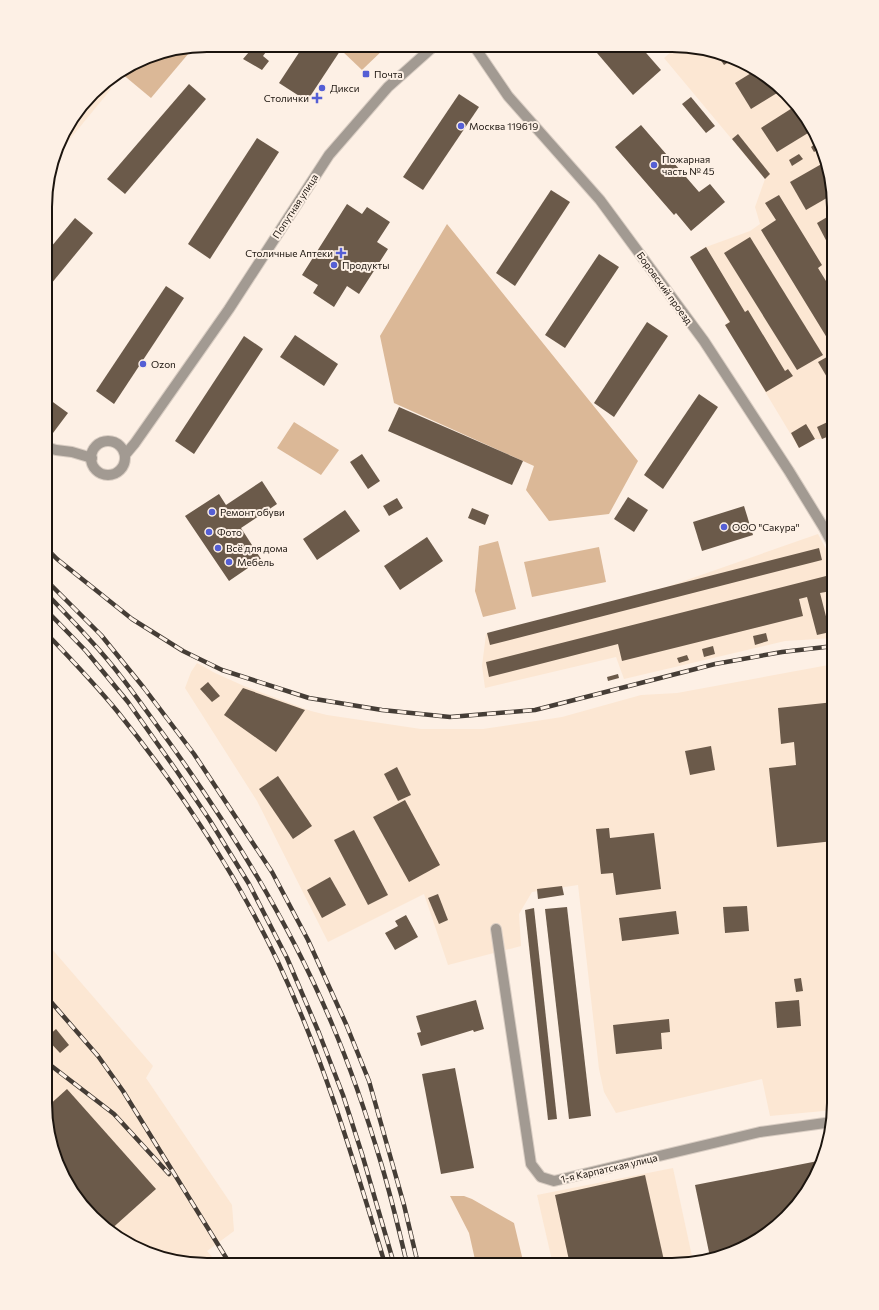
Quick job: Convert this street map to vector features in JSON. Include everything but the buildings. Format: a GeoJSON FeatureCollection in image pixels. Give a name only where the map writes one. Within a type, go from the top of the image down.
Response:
{"type":"FeatureCollection","features":[{"type":"Feature","properties":{"kind":"street","name":"Попутная улица"},"geometry":{"type":"LineString","coordinates":[[125,455],[229,309],[329,155],[388,88],[427,52]]}},
{"type":"Feature","properties":{"kind":"street","name":"Боровский проезд"},"geometry":{"type":"LineString","coordinates":[[478,52],[508,96],[600,200],[704,341],[789,471],[827,534]]}},
{"type":"Feature","properties":{"kind":"street"},"geometry":{"type":"LineString","coordinates":[[114,442],[121,447],[125,455],[122,467],[111,474],[102,473],[98,471],[93,464],[92,458],[93,452],[98,445],[106,441],[135,443]]}},
{"type":"Feature","properties":{"kind":"street"},"geometry":{"type":"LineString","coordinates":[[52,449],[72,452],[92,458]]}},
{"type":"Feature","properties":{"kind":"street","name":"1-я Карпатская улица"},"geometry":{"type":"LineString","coordinates":[[496,929],[531,1164],[541,1177],[554,1181],[760,1132],[826,1123]]}},
{"type":"Feature","properties":{"kind":"shaded area"},"geometry":{"type":"Polygon","coordinates":[[[343,52],[381,52],[362,70],[343,52]]]}},
{"type":"Feature","properties":{"kind":"shaded area"},"geometry":{"type":"Polygon","coordinates":[[[671,52],[692,53],[712,57],[741,68],[758,78],[774,90],[789,105],[811,138],[819,157],[827,197],[827,437],[815,439],[799,448],[725,325],[729,322],[690,257],[706,247],[750,231],[760,224],[755,207],[765,179],[664,58],[671,52]]]}},
{"type":"Feature","properties":{"kind":"shaded area"},"geometry":{"type":"Polygon","coordinates":[[[189,53],[151,98],[124,76],[157,60],[189,53]]]}},
{"type":"Feature","properties":{"kind":"shaded area"},"geometry":{"type":"Polygon","coordinates":[[[111,86],[111,89],[65,145],[78,121],[90,105],[111,86]]]}},
{"type":"Feature","properties":{"kind":"shaded area"},"geometry":{"type":"Polygon","coordinates":[[[447,224],[638,461],[609,514],[549,521],[526,490],[534,466],[394,403],[380,336],[447,224]]]}},
{"type":"Feature","properties":{"kind":"shaded area"},"geometry":{"type":"Polygon","coordinates":[[[294,422],[339,450],[321,475],[277,448],[294,422]]]}},
{"type":"Feature","properties":{"kind":"shaded area"},"geometry":{"type":"Polygon","coordinates":[[[818,534],[827,551],[827,638],[785,641],[624,679],[616,657],[485,688],[482,666],[486,634],[621,603],[818,534]]]}},
{"type":"Feature","properties":{"kind":"shaded area"},"geometry":{"type":"Polygon","coordinates":[[[498,541],[516,609],[483,617],[475,591],[479,546],[498,541]]]}},
{"type":"Feature","properties":{"kind":"shaded area"},"geometry":{"type":"Polygon","coordinates":[[[599,547],[606,582],[532,597],[524,562],[599,547]]]}},
{"type":"Feature","properties":{"kind":"shaded area"},"geometry":{"type":"Polygon","coordinates":[[[197,663],[244,686],[311,711],[327,715],[421,729],[483,729],[562,717],[641,695],[677,693],[827,665],[827,1111],[770,1116],[762,1079],[616,1113],[604,1092],[599,1069],[578,885],[532,892],[519,914],[521,946],[448,965],[424,894],[328,942],[257,801],[185,688],[191,672],[197,663]]]}},
{"type":"Feature","properties":{"kind":"shaded area"},"geometry":{"type":"Polygon","coordinates":[[[52,949],[153,1066],[146,1078],[232,1205],[234,1231],[207,1251],[213,1258],[187,1257],[157,1250],[129,1237],[97,1213],[78,1189],[68,1172],[57,1143],[52,1113],[52,949]]]}},
{"type":"Feature","properties":{"kind":"shaded area"},"geometry":{"type":"Polygon","coordinates":[[[673,1168],[692,1257],[551,1258],[537,1195],[673,1168]]]}},
{"type":"Feature","properties":{"kind":"shaded area"},"geometry":{"type":"Polygon","coordinates":[[[450,1196],[464,1196],[472,1199],[514,1223],[522,1258],[475,1258],[469,1233],[450,1196]]]}},
{"type":"Feature","properties":{"kind":"railway"},"geometry":{"type":"LineString","coordinates":[[52,554],[132,619],[183,651],[222,670],[309,698],[382,710],[450,717],[535,710],[715,664],[782,652],[827,647]]}},
{"type":"Feature","properties":{"kind":"railway"},"geometry":{"type":"LineString","coordinates":[[52,586],[101,635],[144,688],[194,754],[272,872],[308,940],[346,1024],[369,1081],[404,1205],[417,1258]]}},
{"type":"Feature","properties":{"kind":"railway"},"geometry":{"type":"LineString","coordinates":[[52,599],[102,653],[141,703],[215,809],[279,914],[316,987],[352,1075],[385,1175],[406,1258]]}},
{"type":"Feature","properties":{"kind":"railway"},"geometry":{"type":"LineString","coordinates":[[52,616],[86,651],[128,702],[209,819],[249,884],[287,958],[319,1033],[343,1095],[392,1258]]}},
{"type":"Feature","properties":{"kind":"railway"},"geometry":{"type":"LineString","coordinates":[[52,639],[109,701],[162,770],[225,863],[261,929],[295,999],[324,1073],[350,1149],[383,1258]]}},
{"type":"Feature","properties":{"kind":"railway"},"geometry":{"type":"LineString","coordinates":[[52,1003],[98,1056],[123,1091],[226,1258]]}},
{"type":"Feature","properties":{"kind":"railway"},"geometry":{"type":"LineString","coordinates":[[52,1066],[114,1114],[169,1174]]}},
{"type":"Feature","properties":{"kind":"place","name":"Почта"},"geometry":{"type":"Point","coordinates":[366,74]}},
{"type":"Feature","properties":{"kind":"place","name":"Дикси"},"geometry":{"type":"Point","coordinates":[322,88]}},
{"type":"Feature","properties":{"kind":"place","name":"Столички"},"geometry":{"type":"Point","coordinates":[317,98]}},
{"type":"Feature","properties":{"kind":"place","name":"Москва 119619"},"geometry":{"type":"Point","coordinates":[461,126]}},
{"type":"Feature","properties":{"kind":"place","name":"Пожарная часть № 45"},"geometry":{"type":"Point","coordinates":[654,165]}},
{"type":"Feature","properties":{"kind":"place","name":"Столичные Аптеки"},"geometry":{"type":"Point","coordinates":[341,253]}},
{"type":"Feature","properties":{"kind":"place","name":"Продукты"},"geometry":{"type":"Point","coordinates":[334,265]}},
{"type":"Feature","properties":{"kind":"place","name":"Ozon"},"geometry":{"type":"Point","coordinates":[143,364]}},
{"type":"Feature","properties":{"kind":"place","name":"Ремонт обуви"},"geometry":{"type":"Point","coordinates":[212,512]}},
{"type":"Feature","properties":{"kind":"place","name":"ООО \"Сакура\""},"geometry":{"type":"Point","coordinates":[724,527]}},
{"type":"Feature","properties":{"kind":"place","name":"Фото"},"geometry":{"type":"Point","coordinates":[209,532]}},
{"type":"Feature","properties":{"kind":"place","name":"Всё для дома"},"geometry":{"type":"Point","coordinates":[218,548]}},
{"type":"Feature","properties":{"kind":"place","name":"Мебель"},"geometry":{"type":"Point","coordinates":[229,562]}}]}
